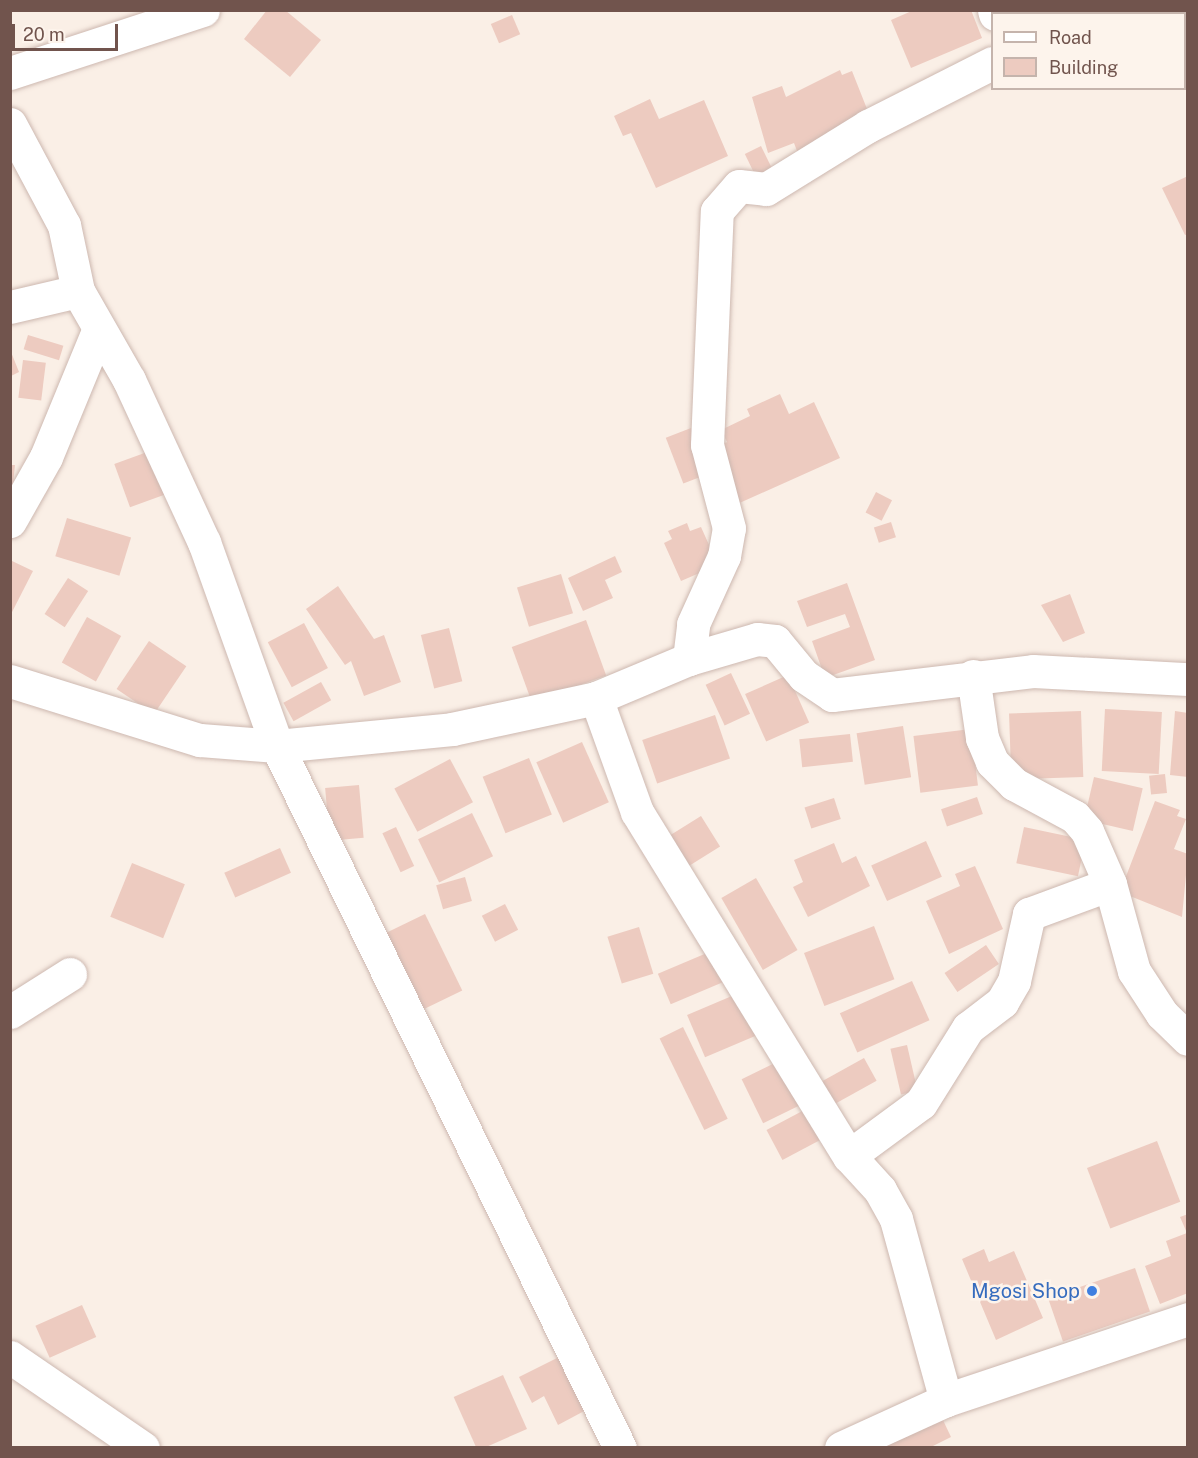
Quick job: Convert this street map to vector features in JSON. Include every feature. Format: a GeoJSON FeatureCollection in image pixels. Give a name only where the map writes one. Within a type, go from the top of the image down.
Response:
{"type":"FeatureCollection","features":[{"type":"Feature","properties":{"kind":"street"},"geometry":{"type":"LineString","coordinates":[[10,74],[203,10]]}},
{"type":"Feature","properties":{"kind":"street"},"geometry":{"type":"LineString","coordinates":[[689,659],[696,614],[724,556],[729,528],[707,445],[717,211],[739,186],[766,189],[868,126],[991,64]]}},
{"type":"Feature","properties":{"kind":"street"},"geometry":{"type":"LineString","coordinates":[[10,124],[64,225],[78,291],[98,331],[129,380],[204,542],[277,746],[620,1448]]}},
{"type":"Feature","properties":{"kind":"street"},"geometry":{"type":"LineString","coordinates":[[10,307],[78,291]]}},
{"type":"Feature","properties":{"kind":"street"},"geometry":{"type":"LineString","coordinates":[[10,521],[46,457],[98,331]]}},
{"type":"Feature","properties":{"kind":"street"},"geometry":{"type":"LineString","coordinates":[[10,681],[200,740],[277,746],[452,729],[596,698],[689,659],[757,639],[775,641],[804,676],[832,695],[973,676],[1033,671],[1188,679]]}},
{"type":"Feature","properties":{"kind":"street"},"geometry":{"type":"LineString","coordinates":[[973,676],[982,738],[992,762],[1014,784],[1075,817],[1087,831],[1110,884],[1134,971],[1162,1014],[1188,1039]]}},
{"type":"Feature","properties":{"kind":"street"},"geometry":{"type":"LineString","coordinates":[[596,698],[636,812],[849,1156],[880,1190],[896,1219],[946,1400]]}},
{"type":"Feature","properties":{"kind":"street"},"geometry":{"type":"LineString","coordinates":[[849,1156],[921,1103],[968,1028],[1002,1002],[1014,981],[1029,914],[1110,884]]}},
{"type":"Feature","properties":{"kind":"street"},"geometry":{"type":"LineString","coordinates":[[10,1012],[70,975]]}},
{"type":"Feature","properties":{"kind":"street"},"geometry":{"type":"LineString","coordinates":[[841,1448],[946,1400],[1184,1329]]}},
{"type":"Feature","properties":{"kind":"street"},"geometry":{"type":"LineString","coordinates":[[10,1357],[143,1448]]}},
{"type":"Feature","properties":{"kind":"building"},"geometry":{"type":"Polygon","coordinates":[[[267,10],[285,10],[321,40],[290,77],[244,39],[267,10]]]}},
{"type":"Feature","properties":{"kind":"building"},"geometry":{"type":"Polygon","coordinates":[[[914,10],[971,10],[982,38],[911,68],[891,20],[914,10]]]}},
{"type":"Feature","properties":{"kind":"building"},"geometry":{"type":"Polygon","coordinates":[[[512,15],[520,34],[499,43],[491,24],[512,15]]]}},
{"type":"Feature","properties":{"kind":"building"},"geometry":{"type":"Polygon","coordinates":[[[840,70],[842,75],[852,71],[869,114],[797,151],[794,143],[768,153],[752,97],[782,86],[786,97],[840,70]]]}},
{"type":"Feature","properties":{"kind":"building"},"geometry":{"type":"Polygon","coordinates":[[[650,99],[659,119],[704,100],[728,156],[656,188],[631,133],[623,136],[614,116],[650,99]]]}},
{"type":"Feature","properties":{"kind":"building"},"geometry":{"type":"Polygon","coordinates":[[[761,146],[776,177],[760,184],[745,154],[761,146]]]}},
{"type":"Feature","properties":{"kind":"building"},"geometry":{"type":"Polygon","coordinates":[[[1188,176],[1188,234],[1185,235],[1162,188],[1188,176]]]}},
{"type":"Feature","properties":{"kind":"building"},"geometry":{"type":"Polygon","coordinates":[[[28,335],[63,346],[59,360],[24,349],[28,335]]]}},
{"type":"Feature","properties":{"kind":"building"},"geometry":{"type":"Polygon","coordinates":[[[11,352],[19,372],[11,376],[11,352]]]}},
{"type":"Feature","properties":{"kind":"building"},"geometry":{"type":"Polygon","coordinates":[[[23,360],[46,363],[41,401],[18,398],[23,360]]]}},
{"type":"Feature","properties":{"kind":"building"},"geometry":{"type":"Polygon","coordinates":[[[780,394],[789,414],[814,402],[840,458],[735,505],[711,450],[727,442],[721,430],[750,416],[747,409],[780,394]]]}},
{"type":"Feature","properties":{"kind":"building"},"geometry":{"type":"Polygon","coordinates":[[[691,428],[709,474],[683,483],[666,438],[691,428]]]}},
{"type":"Feature","properties":{"kind":"building"},"geometry":{"type":"Polygon","coordinates":[[[150,451],[166,494],[130,507],[114,464],[150,451]]]}},
{"type":"Feature","properties":{"kind":"building"},"geometry":{"type":"Polygon","coordinates":[[[10,465],[15,465],[12,494],[10,494],[10,465]]]}},
{"type":"Feature","properties":{"kind":"building"},"geometry":{"type":"Polygon","coordinates":[[[876,492],[892,500],[882,521],[866,512],[876,492]]]}},
{"type":"Feature","properties":{"kind":"building"},"geometry":{"type":"Polygon","coordinates":[[[67,518],[131,538],[119,576],[55,556],[67,518]]]}},
{"type":"Feature","properties":{"kind":"building"},"geometry":{"type":"Polygon","coordinates":[[[891,522],[896,537],[879,543],[874,528],[891,522]]]}},
{"type":"Feature","properties":{"kind":"building"},"geometry":{"type":"Polygon","coordinates":[[[687,523],[690,531],[701,527],[718,565],[681,581],[664,543],[672,539],[668,531],[687,523]]]}},
{"type":"Feature","properties":{"kind":"building"},"geometry":{"type":"Polygon","coordinates":[[[615,556],[622,572],[605,580],[613,598],[583,611],[568,578],[615,556]]]}},
{"type":"Feature","properties":{"kind":"building"},"geometry":{"type":"Polygon","coordinates":[[[12,561],[33,571],[10,616],[10,565],[12,561]]]}},
{"type":"Feature","properties":{"kind":"building"},"geometry":{"type":"Polygon","coordinates":[[[561,574],[573,613],[529,627],[517,587],[561,574]]]}},
{"type":"Feature","properties":{"kind":"building"},"geometry":{"type":"Polygon","coordinates":[[[68,578],[88,591],[65,627],[45,614],[68,578]]]}},
{"type":"Feature","properties":{"kind":"building"},"geometry":{"type":"Polygon","coordinates":[[[847,583],[875,660],[825,678],[812,641],[850,627],[845,614],[807,627],[797,601],[847,583]]]}},
{"type":"Feature","properties":{"kind":"building"},"geometry":{"type":"Polygon","coordinates":[[[338,586],[374,639],[384,635],[401,682],[364,696],[351,661],[345,665],[306,609],[338,586]]]}},
{"type":"Feature","properties":{"kind":"building"},"geometry":{"type":"Polygon","coordinates":[[[1070,594],[1085,633],[1063,642],[1041,605],[1070,594]]]}},
{"type":"Feature","properties":{"kind":"building"},"geometry":{"type":"Polygon","coordinates":[[[87,617],[121,636],[96,681],[62,662],[87,617]]]}},
{"type":"Feature","properties":{"kind":"building"},"geometry":{"type":"Polygon","coordinates":[[[586,620],[606,675],[532,702],[512,647],[586,620]]]}},
{"type":"Feature","properties":{"kind":"building"},"geometry":{"type":"Polygon","coordinates":[[[304,623],[328,668],[292,687],[268,642],[304,623]]]}},
{"type":"Feature","properties":{"kind":"building"},"geometry":{"type":"Polygon","coordinates":[[[449,628],[462,681],[434,688],[421,635],[449,628]]]}},
{"type":"Feature","properties":{"kind":"building"},"geometry":{"type":"Polygon","coordinates":[[[149,641],[186,666],[154,714],[117,689],[149,641]]]}},
{"type":"Feature","properties":{"kind":"building"},"geometry":{"type":"Polygon","coordinates":[[[731,673],[750,714],[725,726],[706,685],[731,673]]]}},
{"type":"Feature","properties":{"kind":"building"},"geometry":{"type":"Polygon","coordinates":[[[788,675],[809,723],[766,742],[745,694],[788,675]]]}},
{"type":"Feature","properties":{"kind":"building"},"geometry":{"type":"Polygon","coordinates":[[[321,682],[331,700],[294,721],[283,703],[321,682]]]}},
{"type":"Feature","properties":{"kind":"building"},"geometry":{"type":"Polygon","coordinates":[[[1105,709],[1162,712],[1159,774],[1102,771],[1105,709]]]}},
{"type":"Feature","properties":{"kind":"building"},"geometry":{"type":"Polygon","coordinates":[[[1081,711],[1083,777],[1011,779],[1009,714],[1081,711]]]}},
{"type":"Feature","properties":{"kind":"building"},"geometry":{"type":"Polygon","coordinates":[[[1175,711],[1188,713],[1188,777],[1170,775],[1175,711]]]}},
{"type":"Feature","properties":{"kind":"building"},"geometry":{"type":"Polygon","coordinates":[[[715,715],[730,758],[657,784],[642,740],[715,715]]]}},
{"type":"Feature","properties":{"kind":"building"},"geometry":{"type":"Polygon","coordinates":[[[903,726],[911,777],[865,785],[857,733],[903,726]]]}},
{"type":"Feature","properties":{"kind":"building"},"geometry":{"type":"Polygon","coordinates":[[[971,729],[978,786],[920,793],[913,736],[971,729]]]}},
{"type":"Feature","properties":{"kind":"building"},"geometry":{"type":"Polygon","coordinates":[[[850,734],[853,762],[802,767],[799,739],[850,734]]]}},
{"type":"Feature","properties":{"kind":"building"},"geometry":{"type":"Polygon","coordinates":[[[582,742],[609,802],[563,823],[536,762],[582,742]]]}},
{"type":"Feature","properties":{"kind":"building"},"geometry":{"type":"Polygon","coordinates":[[[529,758],[552,815],[505,833],[483,777],[529,758]]]}},
{"type":"Feature","properties":{"kind":"building"},"geometry":{"type":"Polygon","coordinates":[[[450,759],[473,802],[417,832],[394,789],[450,759]]]}},
{"type":"Feature","properties":{"kind":"building"},"geometry":{"type":"Polygon","coordinates":[[[1165,774],[1167,793],[1151,795],[1149,776],[1165,774]]]}},
{"type":"Feature","properties":{"kind":"building"},"geometry":{"type":"Polygon","coordinates":[[[1094,777],[1143,788],[1133,831],[1084,820],[1094,777]]]}},
{"type":"Feature","properties":{"kind":"building"},"geometry":{"type":"Polygon","coordinates":[[[359,785],[364,838],[330,841],[325,788],[359,785]]]}},
{"type":"Feature","properties":{"kind":"building"},"geometry":{"type":"Polygon","coordinates":[[[977,797],[983,814],[947,826],[941,809],[977,797]]]}},
{"type":"Feature","properties":{"kind":"building"},"geometry":{"type":"Polygon","coordinates":[[[834,798],[841,819],[811,829],[805,808],[834,798]]]}},
{"type":"Feature","properties":{"kind":"building"},"geometry":{"type":"Polygon","coordinates":[[[1155,801],[1180,810],[1177,816],[1186,819],[1174,849],[1188,854],[1182,917],[1120,892],[1155,801]]]}},
{"type":"Feature","properties":{"kind":"building"},"geometry":{"type":"Polygon","coordinates":[[[472,813],[493,856],[439,882],[418,839],[472,813]]]}},
{"type":"Feature","properties":{"kind":"building"},"geometry":{"type":"Polygon","coordinates":[[[701,816],[720,847],[684,869],[665,838],[701,816]]]}},
{"type":"Feature","properties":{"kind":"building"},"geometry":{"type":"Polygon","coordinates":[[[396,827],[414,866],[401,872],[382,833],[396,827]]]}},
{"type":"Feature","properties":{"kind":"building"},"geometry":{"type":"Polygon","coordinates":[[[1024,827],[1086,840],[1078,876],[1016,863],[1024,827]]]}},
{"type":"Feature","properties":{"kind":"building"},"geometry":{"type":"Polygon","coordinates":[[[926,841],[942,877],[887,901],[871,865],[926,841]]]}},
{"type":"Feature","properties":{"kind":"building"},"geometry":{"type":"Polygon","coordinates":[[[834,843],[842,863],[856,856],[870,886],[808,917],[793,887],[803,882],[794,860],[834,843]]]}},
{"type":"Feature","properties":{"kind":"building"},"geometry":{"type":"Polygon","coordinates":[[[280,848],[291,873],[235,897],[224,873],[280,848]]]}},
{"type":"Feature","properties":{"kind":"building"},"geometry":{"type":"Polygon","coordinates":[[[132,863],[185,884],[163,938],[110,917],[132,863]]]}},
{"type":"Feature","properties":{"kind":"building"},"geometry":{"type":"Polygon","coordinates":[[[975,866],[1003,929],[949,954],[926,901],[960,886],[955,874],[975,866]]]}},
{"type":"Feature","properties":{"kind":"building"},"geometry":{"type":"Polygon","coordinates":[[[465,877],[472,901],[443,909],[436,885],[465,877]]]}},
{"type":"Feature","properties":{"kind":"building"},"geometry":{"type":"Polygon","coordinates":[[[756,878],[798,950],[763,970],[721,898],[756,878]]]}},
{"type":"Feature","properties":{"kind":"building"},"geometry":{"type":"Polygon","coordinates":[[[505,904],[518,930],[495,942],[482,916],[505,904]]]}},
{"type":"Feature","properties":{"kind":"building"},"geometry":{"type":"Polygon","coordinates":[[[425,914],[462,990],[424,1009],[386,933],[425,914]]]}},
{"type":"Feature","properties":{"kind":"building"},"geometry":{"type":"Polygon","coordinates":[[[874,926],[894,979],[824,1006],[804,953],[874,926]]]}},
{"type":"Feature","properties":{"kind":"building"},"geometry":{"type":"Polygon","coordinates":[[[639,927],[653,974],[622,984],[607,937],[639,927]]]}},
{"type":"Feature","properties":{"kind":"building"},"geometry":{"type":"Polygon","coordinates":[[[986,945],[999,964],[957,992],[945,973],[986,945]]]}},
{"type":"Feature","properties":{"kind":"building"},"geometry":{"type":"Polygon","coordinates":[[[714,950],[727,980],[671,1004],[658,974],[714,950]]]}},
{"type":"Feature","properties":{"kind":"building"},"geometry":{"type":"Polygon","coordinates":[[[912,981],[929,1020],[857,1052],[840,1013],[912,981]]]}},
{"type":"Feature","properties":{"kind":"building"},"geometry":{"type":"Polygon","coordinates":[[[746,990],[764,1032],[705,1057],[687,1015],[746,990]]]}},
{"type":"Feature","properties":{"kind":"building"},"geometry":{"type":"Polygon","coordinates":[[[683,1027],[728,1119],[704,1130],[660,1038],[683,1027]]]}},
{"type":"Feature","properties":{"kind":"building"},"geometry":{"type":"Polygon","coordinates":[[[907,1045],[918,1091],[901,1095],[890,1049],[907,1045]]]}},
{"type":"Feature","properties":{"kind":"building"},"geometry":{"type":"Polygon","coordinates":[[[864,1058],[877,1081],[832,1105],[819,1083],[864,1058]]]}},
{"type":"Feature","properties":{"kind":"building"},"geometry":{"type":"Polygon","coordinates":[[[783,1059],[804,1103],[763,1123],[742,1079],[783,1059]]]}},
{"type":"Feature","properties":{"kind":"building"},"geometry":{"type":"Polygon","coordinates":[[[808,1108],[824,1138],[782,1160],[767,1130],[808,1108]]]}},
{"type":"Feature","properties":{"kind":"building"},"geometry":{"type":"Polygon","coordinates":[[[1157,1141],[1180,1202],[1110,1229],[1087,1168],[1157,1141]]]}},
{"type":"Feature","properties":{"kind":"building"},"geometry":{"type":"Polygon","coordinates":[[[1188,1214],[1188,1293],[1160,1304],[1145,1266],[1171,1256],[1166,1241],[1187,1233],[1180,1217],[1188,1214]]]}},
{"type":"Feature","properties":{"kind":"building"},"geometry":{"type":"Polygon","coordinates":[[[984,1249],[989,1262],[1014,1251],[1043,1318],[996,1340],[962,1259],[984,1249]]]}},
{"type":"Feature","properties":{"kind":"building"},"geometry":{"type":"Polygon","coordinates":[[[1135,1268],[1150,1311],[1063,1341],[1048,1298],[1135,1268]]]}},
{"type":"Feature","properties":{"kind":"building"},"geometry":{"type":"Polygon","coordinates":[[[82,1305],[96,1337],[50,1358],[35,1326],[82,1305]]]}},
{"type":"Feature","properties":{"kind":"building"},"geometry":{"type":"Polygon","coordinates":[[[561,1356],[588,1409],[558,1425],[544,1396],[532,1403],[519,1377],[561,1356]]]}},
{"type":"Feature","properties":{"kind":"building"},"geometry":{"type":"Polygon","coordinates":[[[503,1375],[527,1429],[484,1448],[476,1448],[454,1397],[503,1375]]]}},
{"type":"Feature","properties":{"kind":"building"},"geometry":{"type":"Polygon","coordinates":[[[941,1416],[951,1437],[929,1448],[876,1448],[941,1416]]]}},
{"type":"Feature","properties":{"kind":"place","name":"Mgosi Shop"},"geometry":{"type":"Point","coordinates":[1092,1291]}}]}
